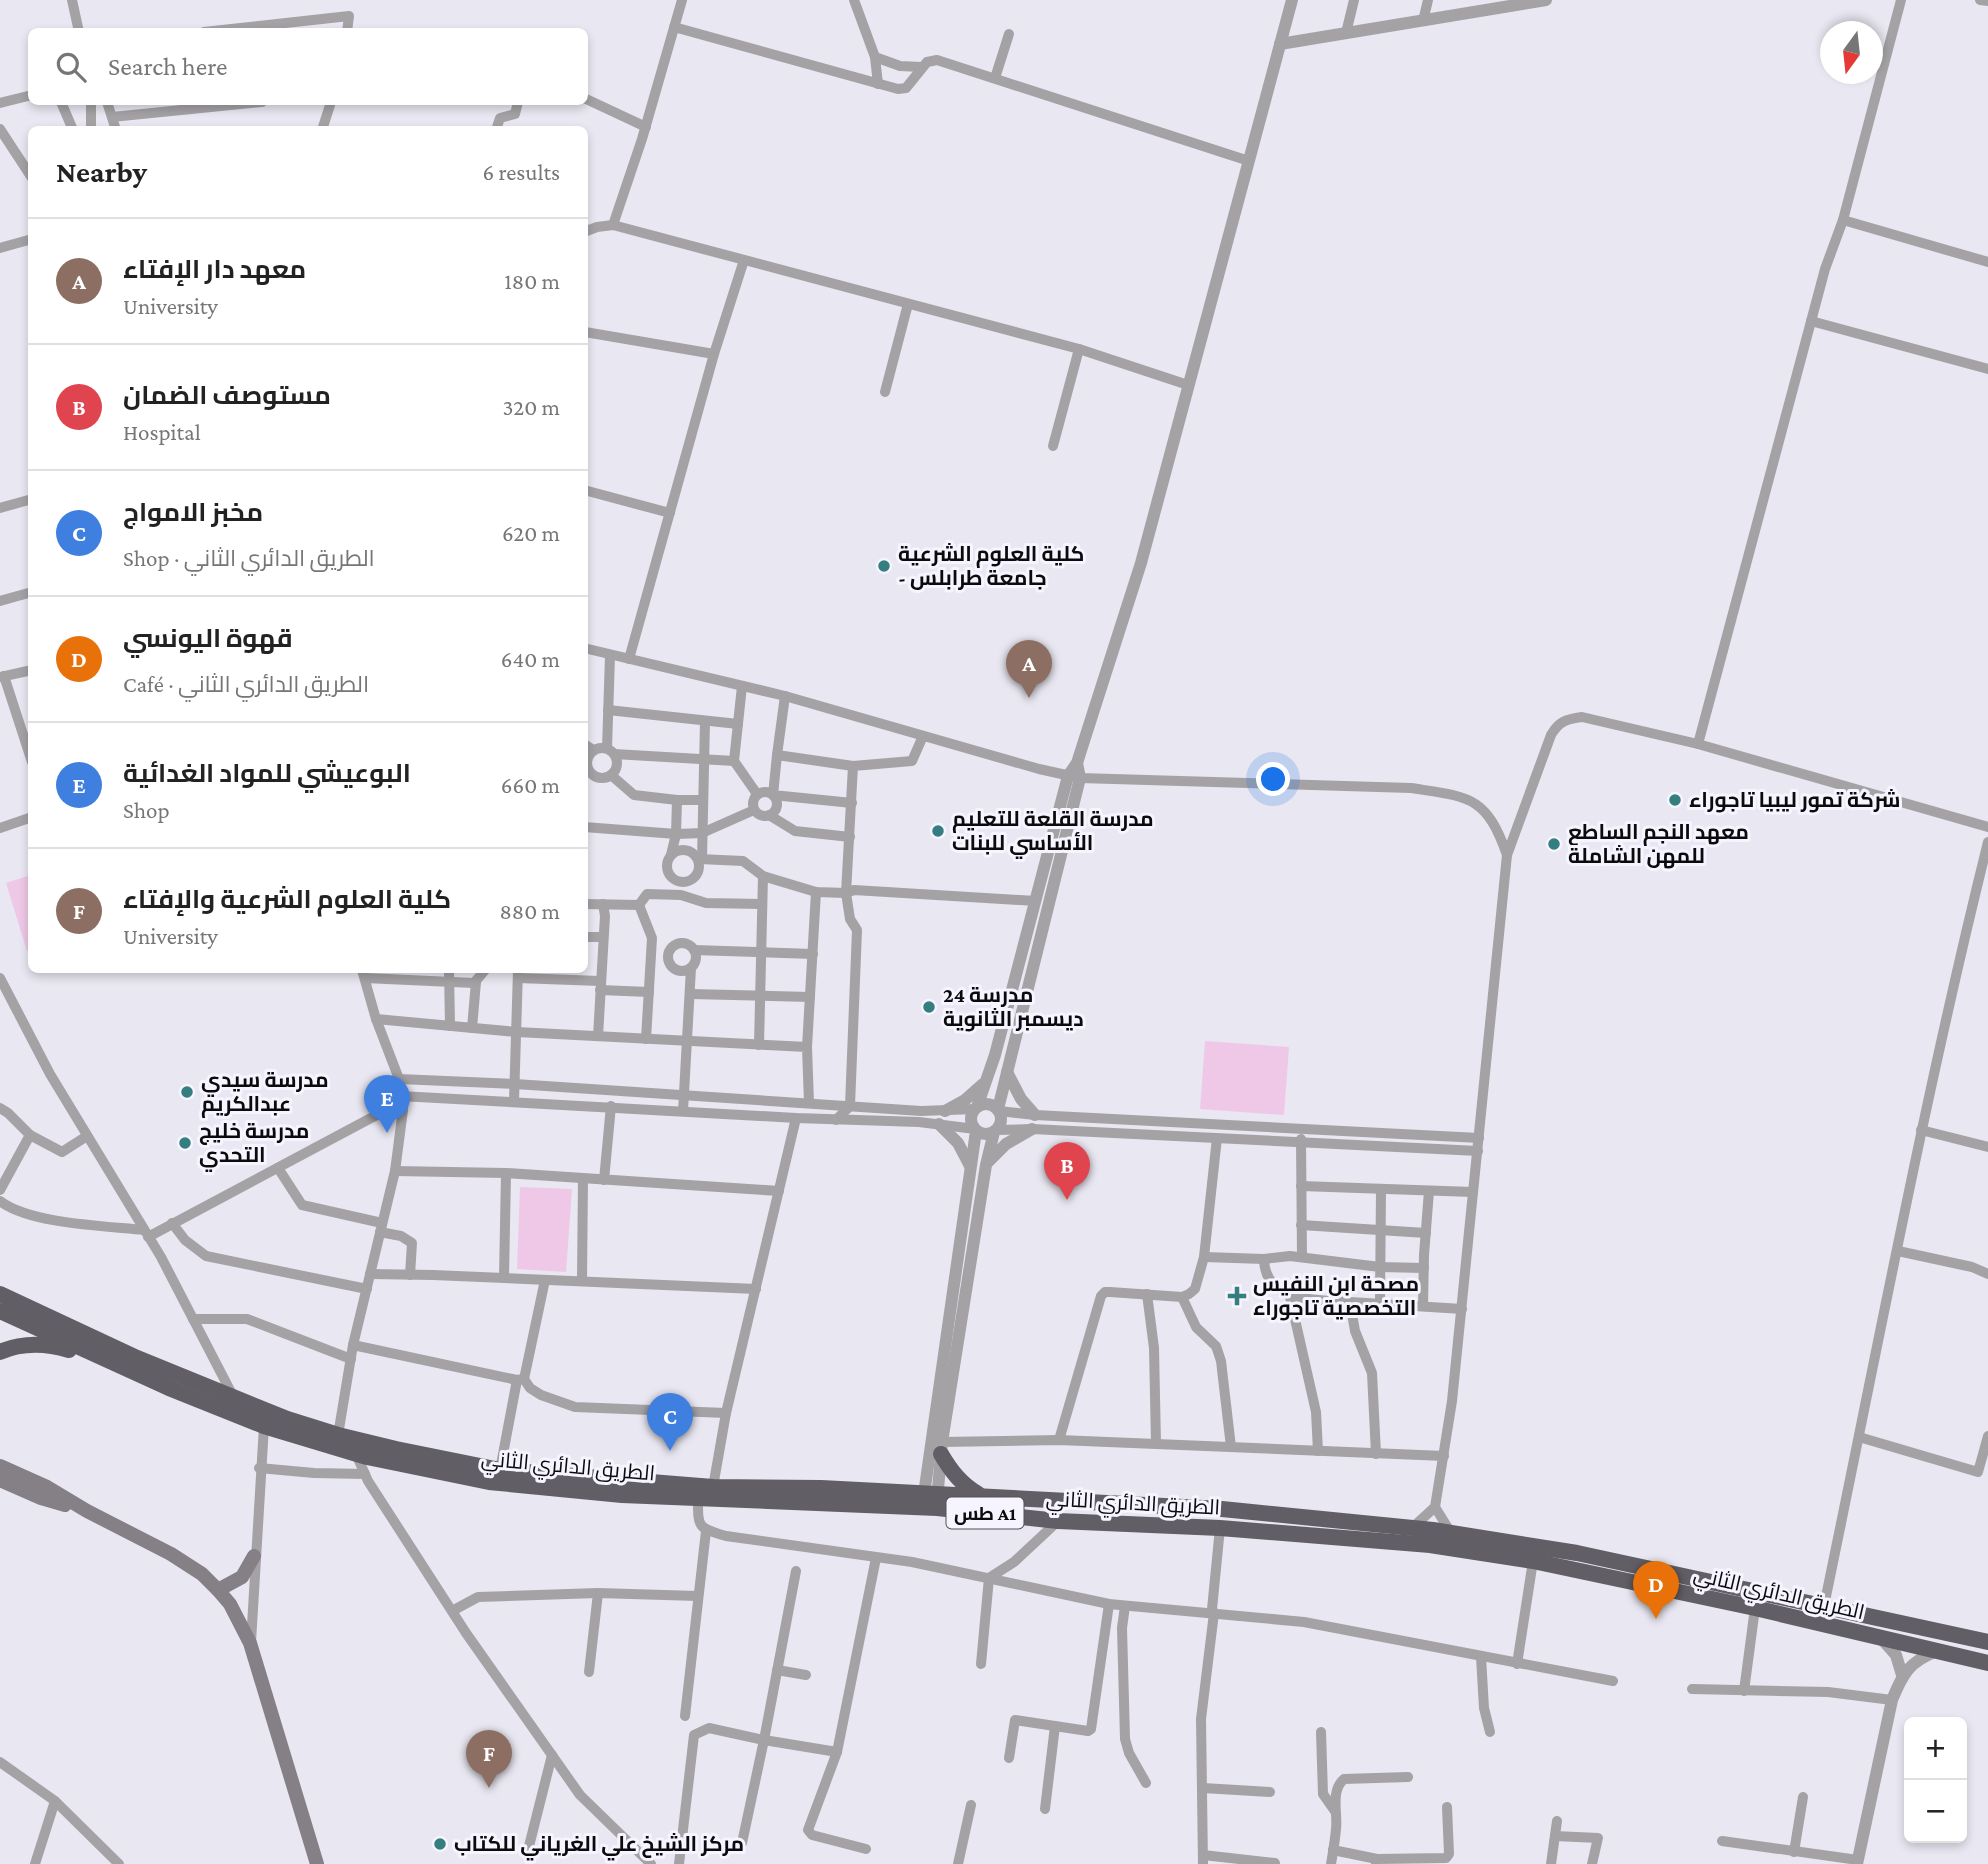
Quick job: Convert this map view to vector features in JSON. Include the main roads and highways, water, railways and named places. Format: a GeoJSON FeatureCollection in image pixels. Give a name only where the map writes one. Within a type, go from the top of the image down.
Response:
{"type":"FeatureCollection","features":[{"type":"Feature","properties":{"kind":"highway"},"geometry":{"type":"LineString","coordinates":[[0,1284],[46,1315]]}},
{"type":"Feature","properties":{"kind":"highway","name":"الطريق الدائري الثاني"},"geometry":{"type":"LineString","coordinates":[[0,1294],[137,1358],[234,1399],[338,1435],[446,1461],[500,1470],[713,1487],[821,1488],[930,1501],[1058,1521],[1220,1528],[1430,1545],[1533,1561],[1755,1608],[1988,1663]]}},
{"type":"Feature","properties":{"kind":"highway","name":"الطريق الدائري الثاني"},"geometry":{"type":"LineString","coordinates":[[0,1311],[107,1360],[264,1426],[402,1466],[539,1489],[698,1498],[930,1501],[980,1496],[1222,1509],[1412,1528],[1577,1553],[1988,1642]]}},
{"type":"Feature","properties":{"kind":"highway"},"geometry":{"type":"LineString","coordinates":[[0,1352],[18,1344],[41,1344],[107,1360]]}},
{"type":"Feature","properties":{"kind":"highway"},"geometry":{"type":"LineString","coordinates":[[941,1448],[954,1475],[980,1496]]}},
{"type":"Feature","properties":{"kind":"main road"},"geometry":{"type":"LineString","coordinates":[[0,1466],[47,1487],[87,1511],[171,1554],[202,1574],[230,1604],[250,1643],[317,1864]]}},
{"type":"Feature","properties":{"kind":"main road"},"geometry":{"type":"LineString","coordinates":[[0,1480],[41,1498],[87,1511]]}},
{"type":"Feature","properties":{"kind":"main road"},"geometry":{"type":"LineString","coordinates":[[218,1590],[242,1577],[254,1556]]}},
{"type":"Feature","properties":{"kind":"place","name":"كلية العلوم الشرعية - جامعة طرابلس"},"geometry":{"type":"Point","coordinates":[884,566]}},
{"type":"Feature","properties":{"kind":"place","name":"معهد دار الإفتاء"},"geometry":{"type":"Point","coordinates":[1029,698]}},
{"type":"Feature","properties":{"kind":"place","name":"شركة تمور ليبيا تاجوراء"},"geometry":{"type":"Point","coordinates":[1675,800]}},
{"type":"Feature","properties":{"kind":"place","name":"مدرسة القلعة للتعليم الأساسي للبنات"},"geometry":{"type":"Point","coordinates":[938,831]}},
{"type":"Feature","properties":{"kind":"place","name":"معهد النجم الساطع للمهن الشاملة"},"geometry":{"type":"Point","coordinates":[1554,844]}},
{"type":"Feature","properties":{"kind":"place","name":"مدرسة 24 ديسمبر الثانوية"},"geometry":{"type":"Point","coordinates":[929,1007]}},
{"type":"Feature","properties":{"kind":"place","name":"مدرسة سيدي عبدالكريم"},"geometry":{"type":"Point","coordinates":[187,1092]}},
{"type":"Feature","properties":{"kind":"place","name":"البوعيشي للمواد الغدائية"},"geometry":{"type":"Point","coordinates":[387,1133]}},
{"type":"Feature","properties":{"kind":"place","name":"مدرسة خليج التحدي"},"geometry":{"type":"Point","coordinates":[185,1143]}},
{"type":"Feature","properties":{"kind":"place","name":"مستوصف الضمان"},"geometry":{"type":"Point","coordinates":[1067,1200]}},
{"type":"Feature","properties":{"kind":"place","name":"مصحة ابن النفيس التخصصية تاجوراء"},"geometry":{"type":"Point","coordinates":[1237,1296]}},
{"type":"Feature","properties":{"kind":"place","name":"مخبز الامواج"},"geometry":{"type":"Point","coordinates":[670,1451]}},
{"type":"Feature","properties":{"kind":"place","name":"قهوة اليونسي"},"geometry":{"type":"Point","coordinates":[1656,1619]}},
{"type":"Feature","properties":{"kind":"place","name":"كلية العلوم الشرعية والإفتاء"},"geometry":{"type":"Point","coordinates":[489,1788]}},
{"type":"Feature","properties":{"kind":"place","name":"مركز الشيخ علي الغرياني للكتاب"},"geometry":{"type":"Point","coordinates":[440,1844]}}]}
